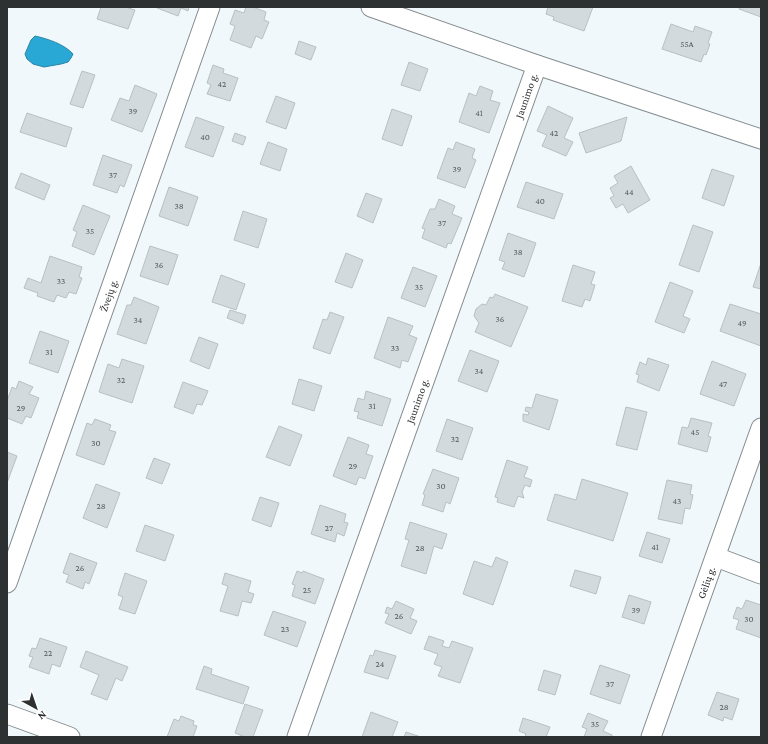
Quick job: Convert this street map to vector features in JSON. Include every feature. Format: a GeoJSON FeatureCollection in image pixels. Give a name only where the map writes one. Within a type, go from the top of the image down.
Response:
{"type":"FeatureCollection","features":[{"type":"Feature","properties":{"kind":"street","name":"Žvejų g."},"geometry":{"type":"LineString","coordinates":[[7,583],[210,7]]}},
{"type":"Feature","properties":{"kind":"street"},"geometry":{"type":"LineString","coordinates":[[371,7],[538,65],[761,139]]}},
{"type":"Feature","properties":{"kind":"street","name":"Jaunimo g."},"geometry":{"type":"LineString","coordinates":[[297,737],[538,65]]}},
{"type":"Feature","properties":{"kind":"street","name":"Gėlių g."},"geometry":{"type":"LineString","coordinates":[[651,737],[761,428]]}},
{"type":"Feature","properties":{"kind":"street"},"geometry":{"type":"LineString","coordinates":[[716,557],[761,574]]}},
{"type":"Feature","properties":{"kind":"street"},"geometry":{"type":"LineString","coordinates":[[7,714],[70,737]]}},
{"type":"Feature","properties":{"kind":"water"},"geometry":{"type":"Polygon","coordinates":[[[35,36],[50,40],[65,47],[73,54],[71,58],[68,62],[44,67],[33,64],[27,59],[25,54],[31,40],[35,36]]]}},
{"type":"Feature","properties":{"kind":"building"},"geometry":{"type":"Polygon","coordinates":[[[101,7],[125,7],[135,10],[128,29],[97,19],[101,7]]]}},
{"type":"Feature","properties":{"kind":"building"},"geometry":{"type":"Polygon","coordinates":[[[157,7],[189,7],[188,11],[181,8],[178,16],[157,7]]]}},
{"type":"Feature","properties":{"kind":"building"},"geometry":{"type":"Polygon","coordinates":[[[246,7],[253,7],[266,12],[264,20],[269,22],[262,39],[256,36],[251,48],[230,40],[235,26],[230,24],[235,10],[244,13],[246,7]]]}},
{"type":"Feature","properties":{"kind":"building"},"geometry":{"type":"Polygon","coordinates":[[[548,7],[593,7],[584,31],[553,20],[554,17],[546,14],[548,7]]]}},
{"type":"Feature","properties":{"kind":"building"},"geometry":{"type":"Polygon","coordinates":[[[740,7],[761,7],[761,17],[739,9],[740,7]]]}},
{"type":"Feature","properties":{"kind":"building"},"geometry":{"type":"Polygon","coordinates":[[[671,24],[693,32],[695,26],[712,32],[706,55],[704,54],[701,62],[662,49],[671,24]]]}},
{"type":"Feature","properties":{"kind":"building"},"geometry":{"type":"Polygon","coordinates":[[[299,41],[316,47],[311,60],[295,54],[299,41]]]}},
{"type":"Feature","properties":{"kind":"building"},"geometry":{"type":"Polygon","coordinates":[[[409,62],[428,69],[420,91],[401,85],[409,62]]]}},
{"type":"Feature","properties":{"kind":"building"},"geometry":{"type":"Polygon","coordinates":[[[213,65],[224,69],[223,73],[238,78],[230,101],[207,94],[211,85],[207,83],[213,65]]]}},
{"type":"Feature","properties":{"kind":"building"},"geometry":{"type":"Polygon","coordinates":[[[82,71],[95,75],[83,108],[70,104],[82,71]]]}},
{"type":"Feature","properties":{"kind":"building"},"geometry":{"type":"Polygon","coordinates":[[[135,85],[157,94],[142,132],[111,120],[120,98],[129,101],[135,85]]]}},
{"type":"Feature","properties":{"kind":"building"},"geometry":{"type":"Polygon","coordinates":[[[480,86],[493,91],[490,100],[500,103],[489,133],[459,122],[469,93],[476,96],[480,86]]]}},
{"type":"Feature","properties":{"kind":"building"},"geometry":{"type":"Polygon","coordinates":[[[276,96],[295,103],[286,129],[266,122],[276,96]]]}},
{"type":"Feature","properties":{"kind":"building"},"geometry":{"type":"Polygon","coordinates":[[[548,106],[573,118],[564,138],[573,142],[566,156],[542,146],[547,135],[537,131],[548,106]]]}},
{"type":"Feature","properties":{"kind":"building"},"geometry":{"type":"Polygon","coordinates":[[[392,109],[412,116],[402,146],[382,139],[392,109]]]}},
{"type":"Feature","properties":{"kind":"building"},"geometry":{"type":"Polygon","coordinates":[[[27,113],[72,128],[66,147],[20,132],[27,113]]]}},
{"type":"Feature","properties":{"kind":"building"},"geometry":{"type":"Polygon","coordinates":[[[196,117],[224,127],[213,157],[185,147],[196,117]]]}},
{"type":"Feature","properties":{"kind":"building"},"geometry":{"type":"Polygon","coordinates":[[[627,117],[621,141],[586,153],[579,133],[627,117]]]}},
{"type":"Feature","properties":{"kind":"building"},"geometry":{"type":"Polygon","coordinates":[[[235,133],[246,137],[243,145],[232,141],[235,133]]]}},
{"type":"Feature","properties":{"kind":"building"},"geometry":{"type":"Polygon","coordinates":[[[268,142],[287,149],[280,171],[260,164],[268,142]]]}},
{"type":"Feature","properties":{"kind":"building"},"geometry":{"type":"Polygon","coordinates":[[[456,142],[475,149],[472,158],[476,160],[465,188],[437,178],[448,148],[453,150],[456,142]]]}},
{"type":"Feature","properties":{"kind":"building"},"geometry":{"type":"Polygon","coordinates":[[[103,155],[132,165],[124,187],[120,185],[117,193],[93,185],[103,155]]]}},
{"type":"Feature","properties":{"kind":"building"},"geometry":{"type":"Polygon","coordinates":[[[631,166],[650,200],[628,213],[623,204],[616,208],[610,198],[614,196],[610,188],[618,183],[614,176],[631,166]]]}},
{"type":"Feature","properties":{"kind":"building"},"geometry":{"type":"Polygon","coordinates":[[[712,169],[734,176],[724,206],[702,198],[712,169]]]}},
{"type":"Feature","properties":{"kind":"building"},"geometry":{"type":"Polygon","coordinates":[[[21,173],[50,185],[44,200],[15,188],[21,173]]]}},
{"type":"Feature","properties":{"kind":"building"},"geometry":{"type":"Polygon","coordinates":[[[526,182],[563,194],[554,219],[517,207],[526,182]]]}},
{"type":"Feature","properties":{"kind":"building"},"geometry":{"type":"Polygon","coordinates":[[[169,187],[198,197],[188,226],[159,216],[169,187]]]}},
{"type":"Feature","properties":{"kind":"building"},"geometry":{"type":"Polygon","coordinates":[[[366,193],[382,199],[373,223],[357,216],[366,193]]]}},
{"type":"Feature","properties":{"kind":"building"},"geometry":{"type":"Polygon","coordinates":[[[439,199],[455,206],[452,214],[462,218],[451,244],[448,243],[446,248],[422,238],[425,229],[422,228],[430,209],[435,209],[439,199]]]}},
{"type":"Feature","properties":{"kind":"building"},"geometry":{"type":"Polygon","coordinates":[[[83,205],[110,216],[94,255],[72,246],[77,232],[73,230],[83,205]]]}},
{"type":"Feature","properties":{"kind":"building"},"geometry":{"type":"Polygon","coordinates":[[[243,211],[267,219],[258,248],[234,240],[243,211]]]}},
{"type":"Feature","properties":{"kind":"building"},"geometry":{"type":"Polygon","coordinates":[[[693,225],[713,232],[699,272],[679,265],[693,225]]]}},
{"type":"Feature","properties":{"kind":"building"},"geometry":{"type":"Polygon","coordinates":[[[508,233],[536,243],[524,277],[502,269],[505,262],[499,260],[508,233]]]}},
{"type":"Feature","properties":{"kind":"building"},"geometry":{"type":"Polygon","coordinates":[[[150,246],[178,255],[168,285],[140,276],[150,246]]]}},
{"type":"Feature","properties":{"kind":"building"},"geometry":{"type":"Polygon","coordinates":[[[346,253],[363,260],[352,288],[335,282],[346,253]]]}},
{"type":"Feature","properties":{"kind":"building"},"geometry":{"type":"Polygon","coordinates":[[[50,256],[82,267],[79,277],[82,278],[76,294],[69,292],[66,298],[57,295],[54,302],[37,296],[38,293],[24,288],[28,278],[41,283],[50,256]]]}},
{"type":"Feature","properties":{"kind":"building"},"geometry":{"type":"Polygon","coordinates":[[[761,263],[761,289],[753,287],[761,263]]]}},
{"type":"Feature","properties":{"kind":"building"},"geometry":{"type":"Polygon","coordinates":[[[573,265],[595,272],[591,284],[595,285],[590,301],[585,299],[582,307],[562,301],[573,265]]]}},
{"type":"Feature","properties":{"kind":"building"},"geometry":{"type":"Polygon","coordinates":[[[413,267],[437,276],[425,307],[401,298],[413,267]]]}},
{"type":"Feature","properties":{"kind":"building"},"geometry":{"type":"Polygon","coordinates":[[[221,275],[245,284],[236,310],[212,302],[221,275]]]}},
{"type":"Feature","properties":{"kind":"building"},"geometry":{"type":"Polygon","coordinates":[[[670,282],[693,291],[683,316],[690,319],[684,333],[655,322],[670,282]]]}},
{"type":"Feature","properties":{"kind":"building"},"geometry":{"type":"Polygon","coordinates":[[[495,294],[528,307],[511,347],[475,332],[479,323],[474,316],[476,309],[482,304],[486,305],[490,297],[493,298],[495,294]]]}},
{"type":"Feature","properties":{"kind":"building"},"geometry":{"type":"Polygon","coordinates":[[[134,297],[159,307],[146,344],[117,334],[127,305],[131,305],[134,297]]]}},
{"type":"Feature","properties":{"kind":"building"},"geometry":{"type":"Polygon","coordinates":[[[730,304],[761,314],[761,346],[720,331],[730,304]]]}},
{"type":"Feature","properties":{"kind":"building"},"geometry":{"type":"Polygon","coordinates":[[[230,310],[246,315],[243,324],[227,318],[230,310]]]}},
{"type":"Feature","properties":{"kind":"building"},"geometry":{"type":"Polygon","coordinates":[[[330,312],[344,317],[330,354],[313,348],[323,319],[327,320],[330,312]]]}},
{"type":"Feature","properties":{"kind":"building"},"geometry":{"type":"Polygon","coordinates":[[[388,317],[413,326],[409,335],[417,338],[408,362],[402,360],[400,368],[374,358],[388,317]]]}},
{"type":"Feature","properties":{"kind":"building"},"geometry":{"type":"Polygon","coordinates":[[[40,331],[69,341],[58,373],[29,363],[40,331]]]}},
{"type":"Feature","properties":{"kind":"building"},"geometry":{"type":"Polygon","coordinates":[[[199,337],[218,344],[209,369],[190,361],[199,337]]]}},
{"type":"Feature","properties":{"kind":"building"},"geometry":{"type":"Polygon","coordinates":[[[470,350],[499,361],[487,392],[458,381],[470,350]]]}},
{"type":"Feature","properties":{"kind":"building"},"geometry":{"type":"Polygon","coordinates":[[[648,358],[669,365],[659,391],[637,382],[639,375],[636,374],[640,362],[646,365],[648,358]]]}},
{"type":"Feature","properties":{"kind":"building"},"geometry":{"type":"Polygon","coordinates":[[[122,359],[144,366],[132,403],[99,392],[108,364],[119,368],[122,359]]]}},
{"type":"Feature","properties":{"kind":"building"},"geometry":{"type":"Polygon","coordinates":[[[712,361],[746,374],[734,406],[700,394],[712,361]]]}},
{"type":"Feature","properties":{"kind":"building"},"geometry":{"type":"Polygon","coordinates":[[[299,379],[322,386],[314,411],[292,404],[299,379]]]}},
{"type":"Feature","properties":{"kind":"building"},"geometry":{"type":"Polygon","coordinates":[[[19,381],[33,387],[29,394],[39,398],[31,418],[26,416],[22,424],[7,418],[7,401],[12,387],[16,389],[19,381]]]}},
{"type":"Feature","properties":{"kind":"building"},"geometry":{"type":"Polygon","coordinates":[[[183,382],[208,391],[202,405],[197,404],[193,414],[174,407],[183,382]]]}},
{"type":"Feature","properties":{"kind":"building"},"geometry":{"type":"Polygon","coordinates":[[[366,391],[391,399],[382,426],[357,418],[359,412],[354,411],[358,398],[364,400],[366,391]]]}},
{"type":"Feature","properties":{"kind":"building"},"geometry":{"type":"Polygon","coordinates":[[[536,394],[558,400],[549,430],[523,421],[523,414],[528,415],[529,412],[525,411],[526,407],[532,408],[536,394]]]}},
{"type":"Feature","properties":{"kind":"building"},"geometry":{"type":"Polygon","coordinates":[[[626,407],[647,412],[637,450],[616,445],[626,407]]]}},
{"type":"Feature","properties":{"kind":"building"},"geometry":{"type":"Polygon","coordinates":[[[691,418],[712,423],[708,436],[711,437],[707,452],[678,444],[682,427],[688,428],[691,418]]]}},
{"type":"Feature","properties":{"kind":"building"},"geometry":{"type":"Polygon","coordinates":[[[95,419],[111,425],[109,430],[116,432],[104,465],[76,455],[87,423],[92,425],[95,419]]]}},
{"type":"Feature","properties":{"kind":"building"},"geometry":{"type":"Polygon","coordinates":[[[447,419],[473,428],[462,460],[436,451],[447,419]]]}},
{"type":"Feature","properties":{"kind":"building"},"geometry":{"type":"Polygon","coordinates":[[[279,426],[302,435],[290,466],[266,457],[279,426]]]}},
{"type":"Feature","properties":{"kind":"building"},"geometry":{"type":"Polygon","coordinates":[[[348,437],[369,445],[366,454],[373,456],[365,479],[359,477],[356,485],[333,476],[348,437]]]}},
{"type":"Feature","properties":{"kind":"building"},"geometry":{"type":"Polygon","coordinates":[[[7,452],[17,456],[7,483],[7,452]]]}},
{"type":"Feature","properties":{"kind":"building"},"geometry":{"type":"Polygon","coordinates":[[[154,458],[170,464],[162,484],[146,478],[154,458]]]}},
{"type":"Feature","properties":{"kind":"building"},"geometry":{"type":"Polygon","coordinates":[[[507,460],[528,467],[524,477],[532,480],[530,487],[525,485],[522,492],[524,498],[518,496],[514,507],[497,502],[498,498],[495,497],[507,460]]]}},
{"type":"Feature","properties":{"kind":"building"},"geometry":{"type":"Polygon","coordinates":[[[433,469],[459,478],[450,504],[446,502],[443,512],[422,505],[425,495],[423,494],[433,469]]]}},
{"type":"Feature","properties":{"kind":"building"},"geometry":{"type":"Polygon","coordinates":[[[582,479],[628,493],[613,541],[547,520],[555,494],[576,500],[582,479]]]}},
{"type":"Feature","properties":{"kind":"building"},"geometry":{"type":"Polygon","coordinates":[[[667,480],[692,485],[690,494],[693,495],[690,509],[685,508],[682,524],[658,519],[667,480]]]}},
{"type":"Feature","properties":{"kind":"building"},"geometry":{"type":"Polygon","coordinates":[[[96,484],[120,493],[107,528],[83,518],[96,484]]]}},
{"type":"Feature","properties":{"kind":"building"},"geometry":{"type":"Polygon","coordinates":[[[260,497],[279,503],[271,527],[252,520],[260,497]]]}},
{"type":"Feature","properties":{"kind":"building"},"geometry":{"type":"Polygon","coordinates":[[[320,505],[346,514],[344,522],[348,523],[344,536],[337,533],[335,542],[311,534],[320,505]]]}},
{"type":"Feature","properties":{"kind":"building"},"geometry":{"type":"Polygon","coordinates":[[[410,522],[447,534],[442,549],[434,546],[426,574],[401,566],[409,540],[405,539],[410,522]]]}},
{"type":"Feature","properties":{"kind":"building"},"geometry":{"type":"Polygon","coordinates":[[[145,525],[174,535],[165,561],[136,551],[145,525]]]}},
{"type":"Feature","properties":{"kind":"building"},"geometry":{"type":"Polygon","coordinates":[[[647,532],[670,539],[662,563],[639,556],[647,532]]]}},
{"type":"Feature","properties":{"kind":"building"},"geometry":{"type":"Polygon","coordinates":[[[70,553],[97,563],[89,584],[85,582],[83,589],[66,582],[69,575],[63,573],[70,553]]]}},
{"type":"Feature","properties":{"kind":"building"},"geometry":{"type":"Polygon","coordinates":[[[496,557],[508,562],[493,605],[463,594],[474,561],[492,567],[496,557]]]}},
{"type":"Feature","properties":{"kind":"building"},"geometry":{"type":"Polygon","coordinates":[[[575,570],[601,577],[596,594],[570,586],[575,570]]]}},
{"type":"Feature","properties":{"kind":"building"},"geometry":{"type":"Polygon","coordinates":[[[297,571],[302,573],[303,571],[324,579],[315,604],[292,596],[295,585],[292,584],[297,571]]]}},
{"type":"Feature","properties":{"kind":"building"},"geometry":{"type":"Polygon","coordinates":[[[125,573],[147,581],[135,614],[119,609],[123,597],[118,595],[125,573]]]}},
{"type":"Feature","properties":{"kind":"building"},"geometry":{"type":"Polygon","coordinates":[[[225,573],[251,581],[248,592],[254,594],[251,603],[242,601],[238,616],[220,611],[228,586],[222,584],[225,573]]]}},
{"type":"Feature","properties":{"kind":"building"},"geometry":{"type":"Polygon","coordinates":[[[629,595],[651,602],[644,624],[622,617],[629,595]]]}},
{"type":"Feature","properties":{"kind":"building"},"geometry":{"type":"Polygon","coordinates":[[[746,600],[761,605],[761,638],[736,629],[739,620],[733,618],[737,607],[742,609],[746,600]]]}},
{"type":"Feature","properties":{"kind":"building"},"geometry":{"type":"Polygon","coordinates":[[[396,601],[414,609],[410,618],[417,621],[411,634],[385,623],[389,614],[385,613],[387,607],[392,609],[396,601]]]}},
{"type":"Feature","properties":{"kind":"building"},"geometry":{"type":"Polygon","coordinates":[[[273,611],[306,622],[297,647],[264,635],[273,611]]]}},
{"type":"Feature","properties":{"kind":"building"},"geometry":{"type":"Polygon","coordinates":[[[429,636],[444,641],[442,646],[449,648],[452,641],[473,648],[460,683],[438,676],[442,667],[434,664],[438,654],[424,649],[429,636]]]}},
{"type":"Feature","properties":{"kind":"building"},"geometry":{"type":"Polygon","coordinates":[[[40,638],[67,647],[60,667],[52,664],[49,674],[29,667],[33,657],[29,656],[32,648],[36,649],[40,638]]]}},
{"type":"Feature","properties":{"kind":"building"},"geometry":{"type":"Polygon","coordinates":[[[375,650],[396,656],[388,679],[364,672],[370,655],[373,656],[375,650]]]}},
{"type":"Feature","properties":{"kind":"building"},"geometry":{"type":"Polygon","coordinates":[[[86,651],[128,667],[122,681],[116,678],[107,700],[91,694],[99,675],[80,667],[86,651]]]}},
{"type":"Feature","properties":{"kind":"building"},"geometry":{"type":"Polygon","coordinates":[[[600,665],[630,675],[620,704],[590,694],[600,665]]]}},
{"type":"Feature","properties":{"kind":"building"},"geometry":{"type":"Polygon","coordinates":[[[204,666],[212,669],[211,674],[249,687],[243,704],[196,689],[204,666]]]}},
{"type":"Feature","properties":{"kind":"building"},"geometry":{"type":"Polygon","coordinates":[[[544,670],[561,675],[555,695],[538,690],[544,670]]]}},
{"type":"Feature","properties":{"kind":"building"},"geometry":{"type":"Polygon","coordinates":[[[717,692],[739,699],[732,720],[724,717],[723,721],[708,715],[717,692]]]}},
{"type":"Feature","properties":{"kind":"building"},"geometry":{"type":"Polygon","coordinates":[[[245,704],[263,710],[253,737],[245,737],[235,733],[245,704]]]}},
{"type":"Feature","properties":{"kind":"building"},"geometry":{"type":"Polygon","coordinates":[[[371,712],[398,722],[392,737],[362,737],[371,712]]]}},
{"type":"Feature","properties":{"kind":"building"},"geometry":{"type":"Polygon","coordinates":[[[588,713],[608,721],[603,731],[612,735],[612,737],[584,737],[587,729],[582,727],[588,713]]]}},
{"type":"Feature","properties":{"kind":"building"},"geometry":{"type":"Polygon","coordinates":[[[181,716],[194,721],[193,725],[197,726],[193,737],[167,737],[174,719],[179,721],[181,716]]]}},
{"type":"Feature","properties":{"kind":"building"},"geometry":{"type":"Polygon","coordinates":[[[523,718],[550,727],[546,737],[525,737],[526,734],[519,731],[523,718]]]}},
{"type":"Feature","properties":{"kind":"building"},"geometry":{"type":"Polygon","coordinates":[[[406,732],[421,737],[404,737],[406,732]]]}}]}
